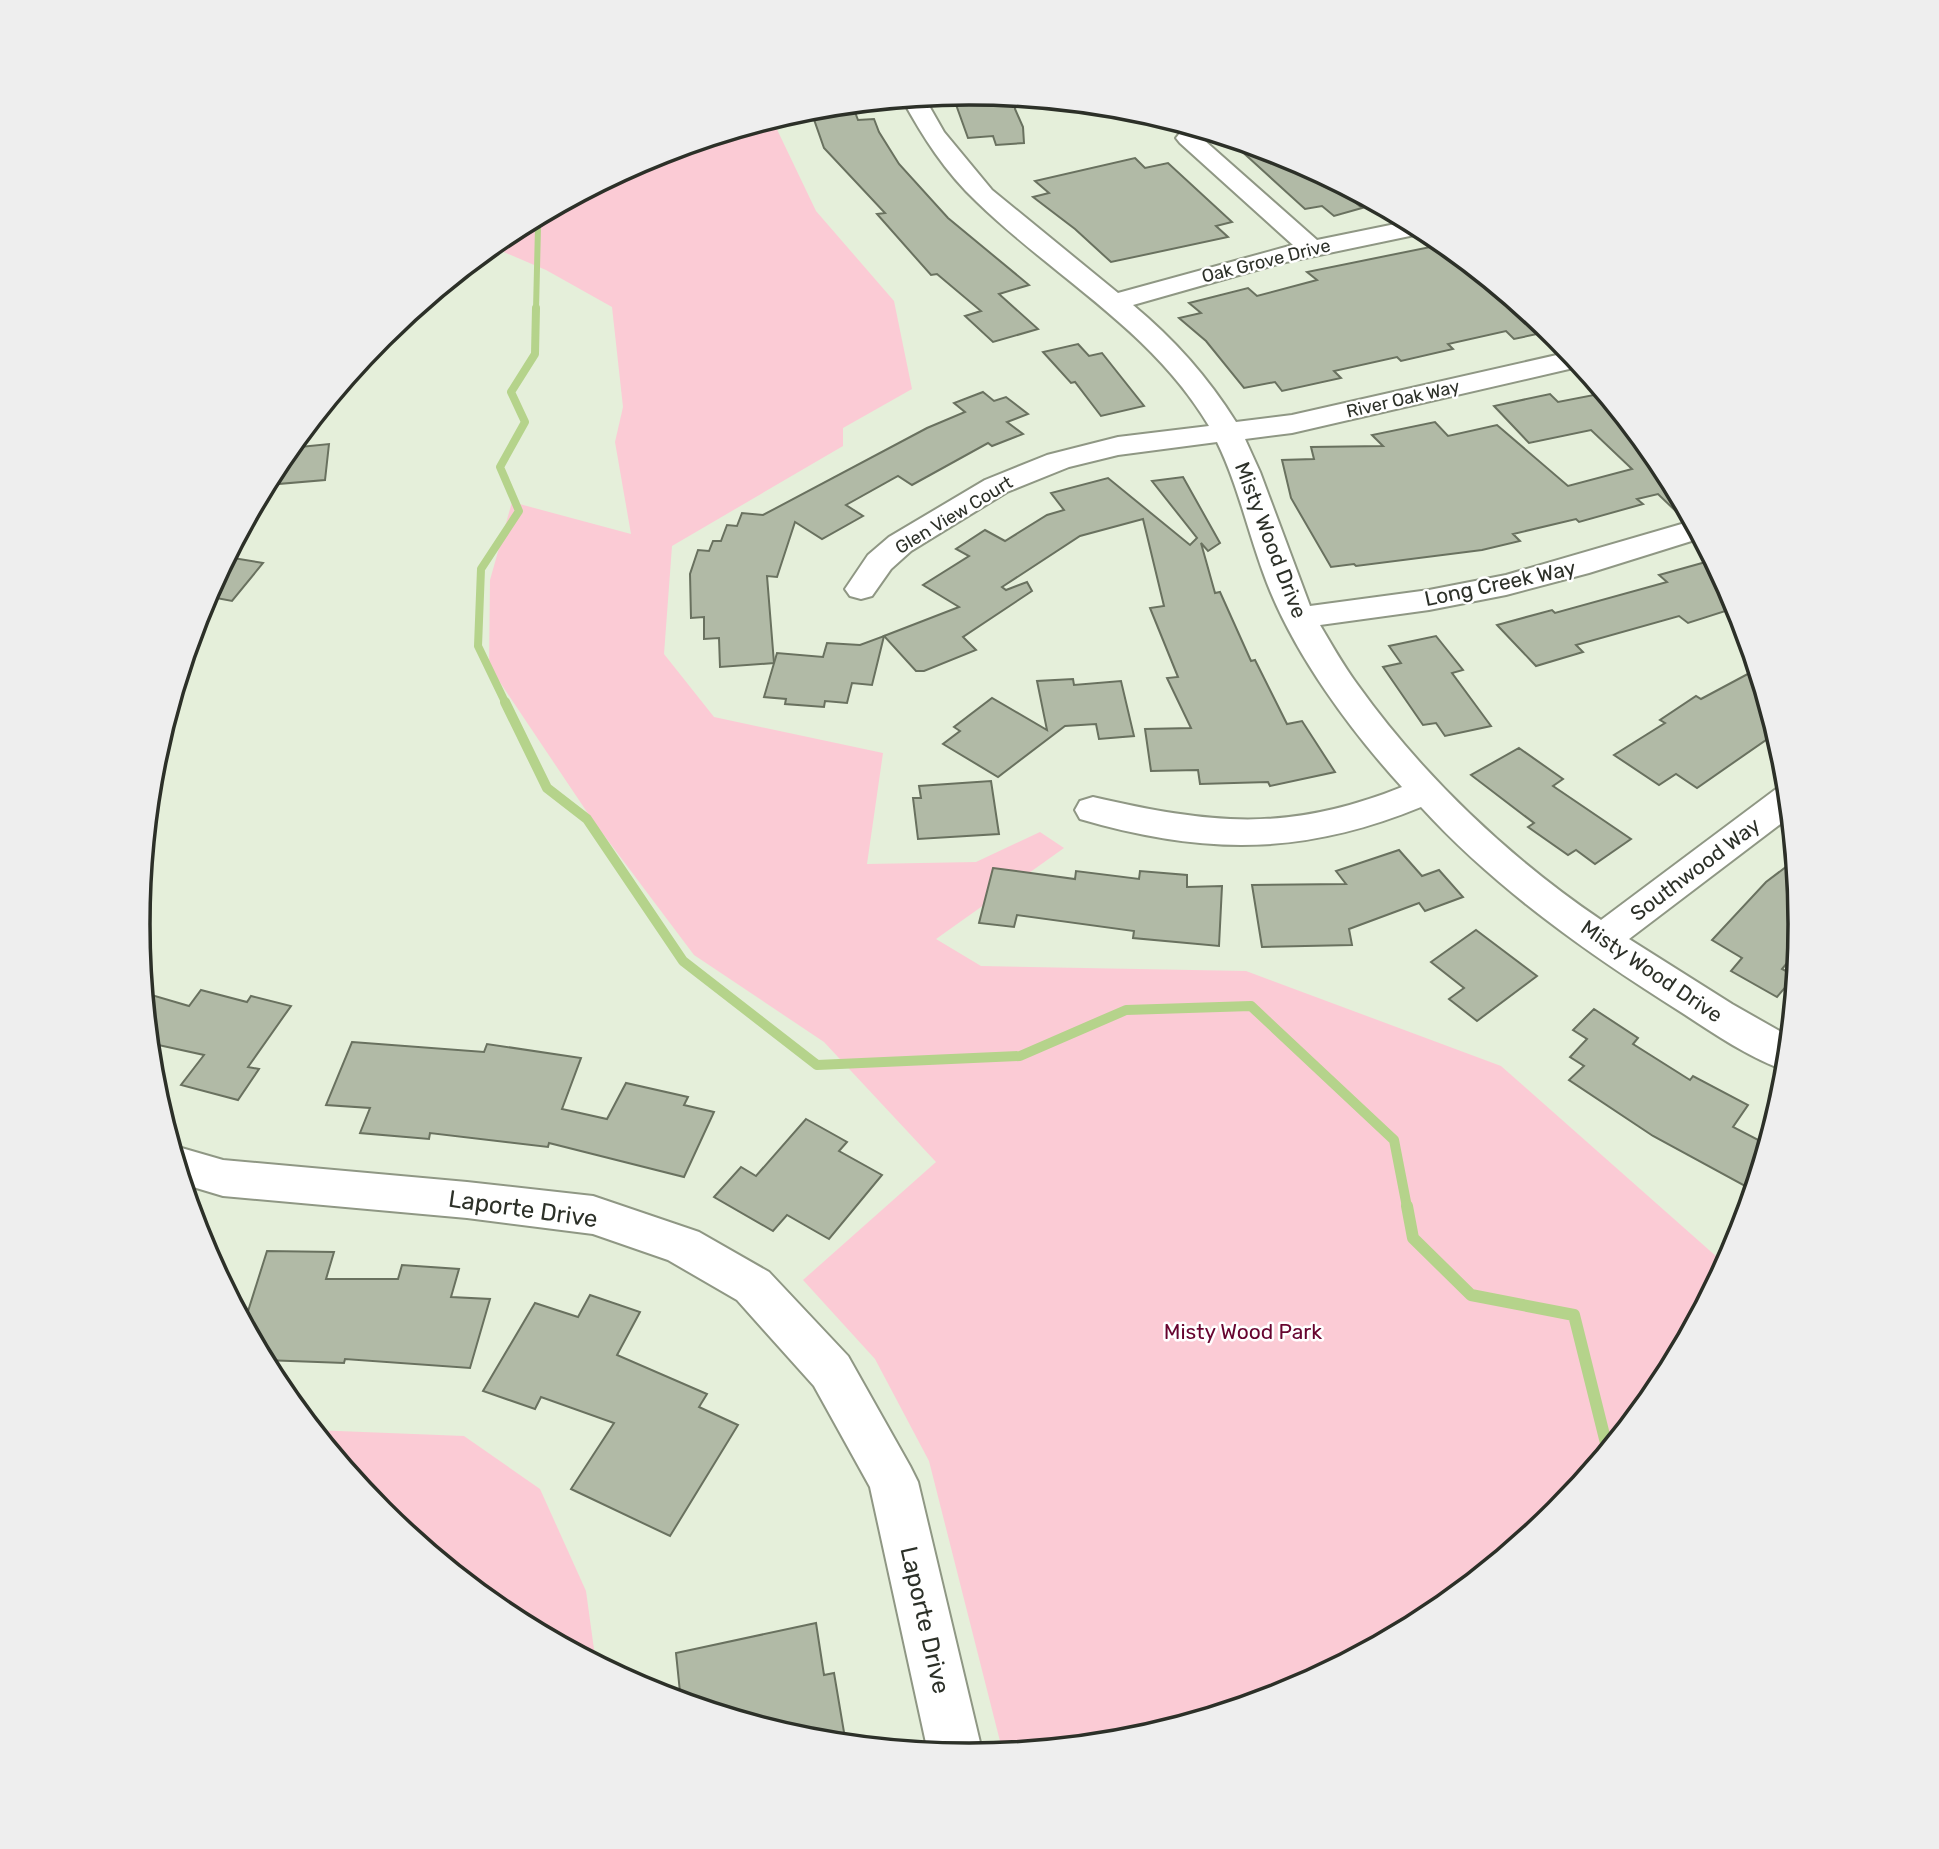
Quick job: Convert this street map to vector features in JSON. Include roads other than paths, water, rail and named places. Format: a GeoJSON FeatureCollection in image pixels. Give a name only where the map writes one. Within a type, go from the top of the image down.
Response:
{"type":"FeatureCollection","features":[{"type":"Feature","properties":{"kind":"street","name":"Misty Wood Drive"},"geometry":{"type":"LineString","coordinates":[[918,107],[937,143],[980,194],[1114,302],[1161,344],[1186,373],[1228,432],[1299,618],[1342,687],[1425,792],[1515,872],[1601,940],[1655,978],[1779,1050]]}},
{"type":"Feature","properties":{"kind":"street"},"geometry":{"type":"LineString","coordinates":[[1188,138],[1311,248]]}},
{"type":"Feature","properties":{"kind":"street","name":"Oak Grove Drive"},"geometry":{"type":"LineString","coordinates":[[1114,302],[1311,248],[1404,230]]}},
{"type":"Feature","properties":{"kind":"street","name":"River Oak Way"},"geometry":{"type":"LineString","coordinates":[[1228,432],[1292,424],[1565,362]]}},
{"type":"Feature","properties":{"kind":"street","name":"Glen View Court"},"geometry":{"type":"LineString","coordinates":[[861,589],[879,562],[900,544],[996,486],[1027,472],[1087,452],[1228,432]]}},
{"type":"Feature","properties":{"kind":"street","name":"Long Creek Way"},"geometry":{"type":"LineString","coordinates":[[1299,618],[1504,586],[1688,532]]}},
{"type":"Feature","properties":{"kind":"street"},"geometry":{"type":"LineString","coordinates":[[1093,810],[1169,828],[1219,834],[1267,834],[1317,827],[1360,817],[1425,792]]}},
{"type":"Feature","properties":{"kind":"street","name":"Southwood Way"},"geometry":{"type":"LineString","coordinates":[[1601,940],[1780,805]]}},
{"type":"Feature","properties":{"kind":"street","name":"Laporte Drive"},"geometry":{"type":"LineString","coordinates":[[187,1168],[223,1178],[467,1200],[593,1215],[683,1246],[753,1286],[831,1371],[893,1482],[953,1743]]}},
{"type":"Feature","properties":{"kind":"waterway"},"geometry":{"type":"LineString","coordinates":[[536,310],[538,228]]}},
{"type":"Feature","properties":{"kind":"waterway"},"geometry":{"type":"LineString","coordinates":[[506,704],[478,646],[481,569],[519,511],[500,467],[525,422],[511,392],[535,354],[536,308]]}},
{"type":"Feature","properties":{"kind":"waterway"},"geometry":{"type":"LineString","coordinates":[[505,702],[547,788],[587,819],[683,961],[817,1065],[1020,1056],[1126,1010],[1251,1006],[1394,1140],[1407,1207]]}},
{"type":"Feature","properties":{"kind":"waterway"},"geometry":{"type":"LineString","coordinates":[[1407,1206],[1413,1238],[1471,1295],[1574,1315],[1605,1441]]}},
{"type":"Feature","properties":{"kind":"park label","name":"Misty Wood Park"},"geometry":{"type":"Point","coordinates":[1243,1331]}}]}
